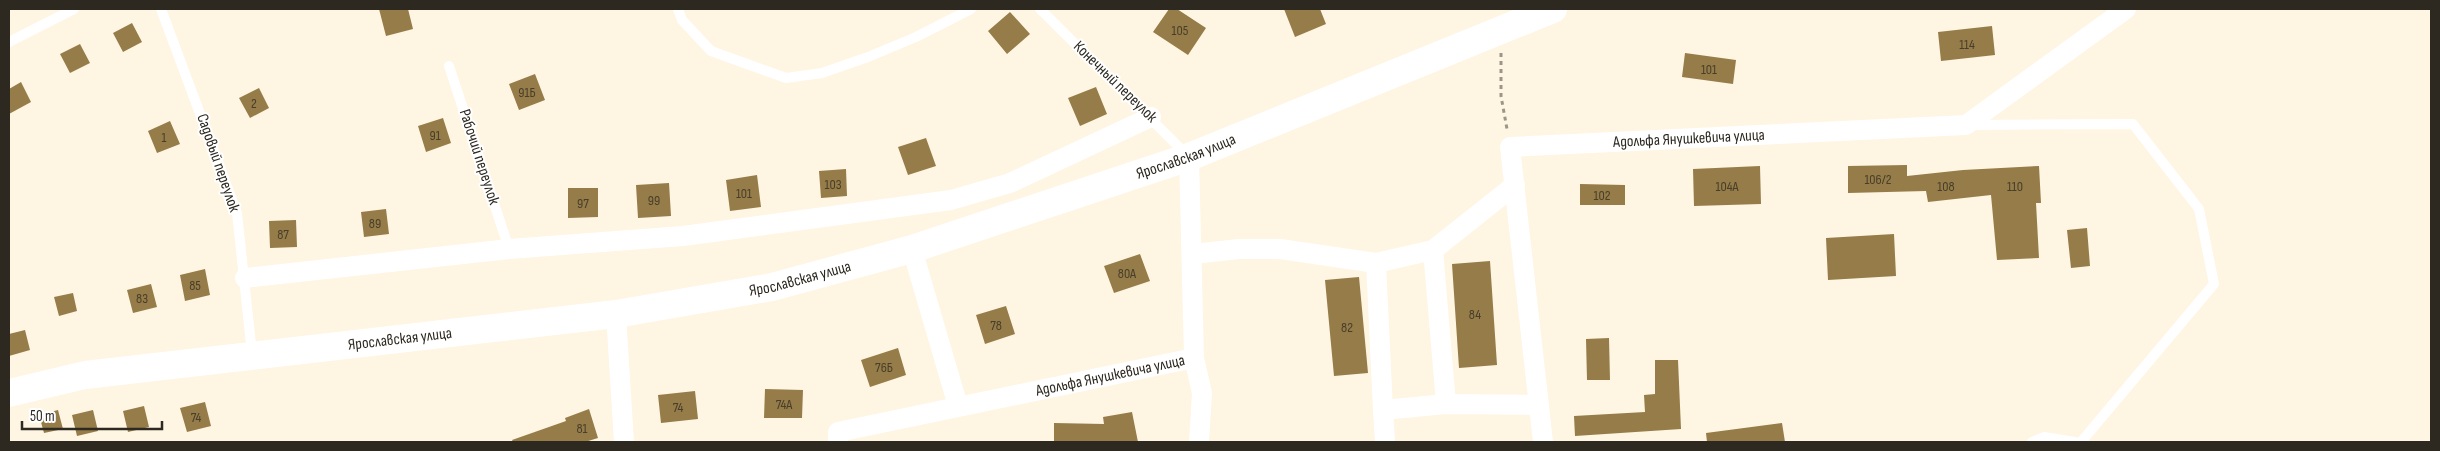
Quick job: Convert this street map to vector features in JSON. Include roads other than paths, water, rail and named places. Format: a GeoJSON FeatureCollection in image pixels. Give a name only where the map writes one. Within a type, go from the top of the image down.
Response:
{"type":"FeatureCollection","features":[{"type":"Feature","properties":{"kind":"main road","name":"Ярославская улица"},"geometry":{"type":"LineString","coordinates":[[9,393],[85,375],[252,354],[616,314],[772,287],[912,249],[1190,157],[1553,9]]}},
{"type":"Feature","properties":{"kind":"street"},"geometry":{"type":"LineString","coordinates":[[1966,126],[2126,9]]}},
{"type":"Feature","properties":{"kind":"street"},"geometry":{"type":"LineString","coordinates":[[245,278],[509,249],[683,236],[951,200],[1010,183],[1151,117]]}},
{"type":"Feature","properties":{"kind":"street","name":"Адольфа Янушкевича улица"},"geometry":{"type":"LineString","coordinates":[[1515,185],[1510,147],[1966,126]]}},
{"type":"Feature","properties":{"kind":"street","name":"Адольфа Янушкевича улица"},"geometry":{"type":"LineString","coordinates":[[838,442],[838,432],[1194,358],[1190,157]]}},
{"type":"Feature","properties":{"kind":"street"},"geometry":{"type":"LineString","coordinates":[[1193,254],[1239,249],[1280,249],[1376,262],[1433,250],[1515,185]]}},
{"type":"Feature","properties":{"kind":"street"},"geometry":{"type":"LineString","coordinates":[[1515,185],[1543,442]]}},
{"type":"Feature","properties":{"kind":"street"},"geometry":{"type":"LineString","coordinates":[[912,249],[958,406]]}},
{"type":"Feature","properties":{"kind":"street"},"geometry":{"type":"LineString","coordinates":[[1433,250],[1446,404]]}},
{"type":"Feature","properties":{"kind":"street"},"geometry":{"type":"LineString","coordinates":[[1376,262],[1385,442]]}},
{"type":"Feature","properties":{"kind":"street"},"geometry":{"type":"LineString","coordinates":[[616,314],[624,442]]}},
{"type":"Feature","properties":{"kind":"street"},"geometry":{"type":"LineString","coordinates":[[1194,358],[1202,393],[1199,442]]}},
{"type":"Feature","properties":{"kind":"street"},"geometry":{"type":"LineString","coordinates":[[1382,410],[1446,404],[1540,405]]}},
{"type":"Feature","properties":{"kind":"lane"},"geometry":{"type":"LineString","coordinates":[[9,42],[74,9]]}},
{"type":"Feature","properties":{"kind":"lane","name":"Садовый переулок"},"geometry":{"type":"LineString","coordinates":[[161,9],[238,213],[252,354]]}},
{"type":"Feature","properties":{"kind":"lane"},"geometry":{"type":"LineString","coordinates":[[678,9],[682,20],[711,51],[786,78],[822,74],[868,57],[916,37],[971,9]]}},
{"type":"Feature","properties":{"kind":"lane","name":"Конечный переулок"},"geometry":{"type":"LineString","coordinates":[[1040,9],[1190,157]]}},
{"type":"Feature","properties":{"kind":"lane","name":"Рабочий переулок"},"geometry":{"type":"LineString","coordinates":[[449,66],[509,249]]}},
{"type":"Feature","properties":{"kind":"lane"},"geometry":{"type":"LineString","coordinates":[[1966,126],[2133,124],[2199,209],[2214,284],[2081,442]]}},
{"type":"Feature","properties":{"kind":"lane"},"geometry":{"type":"LineString","coordinates":[[2032,442],[2044,437],[2075,442]]}}]}
